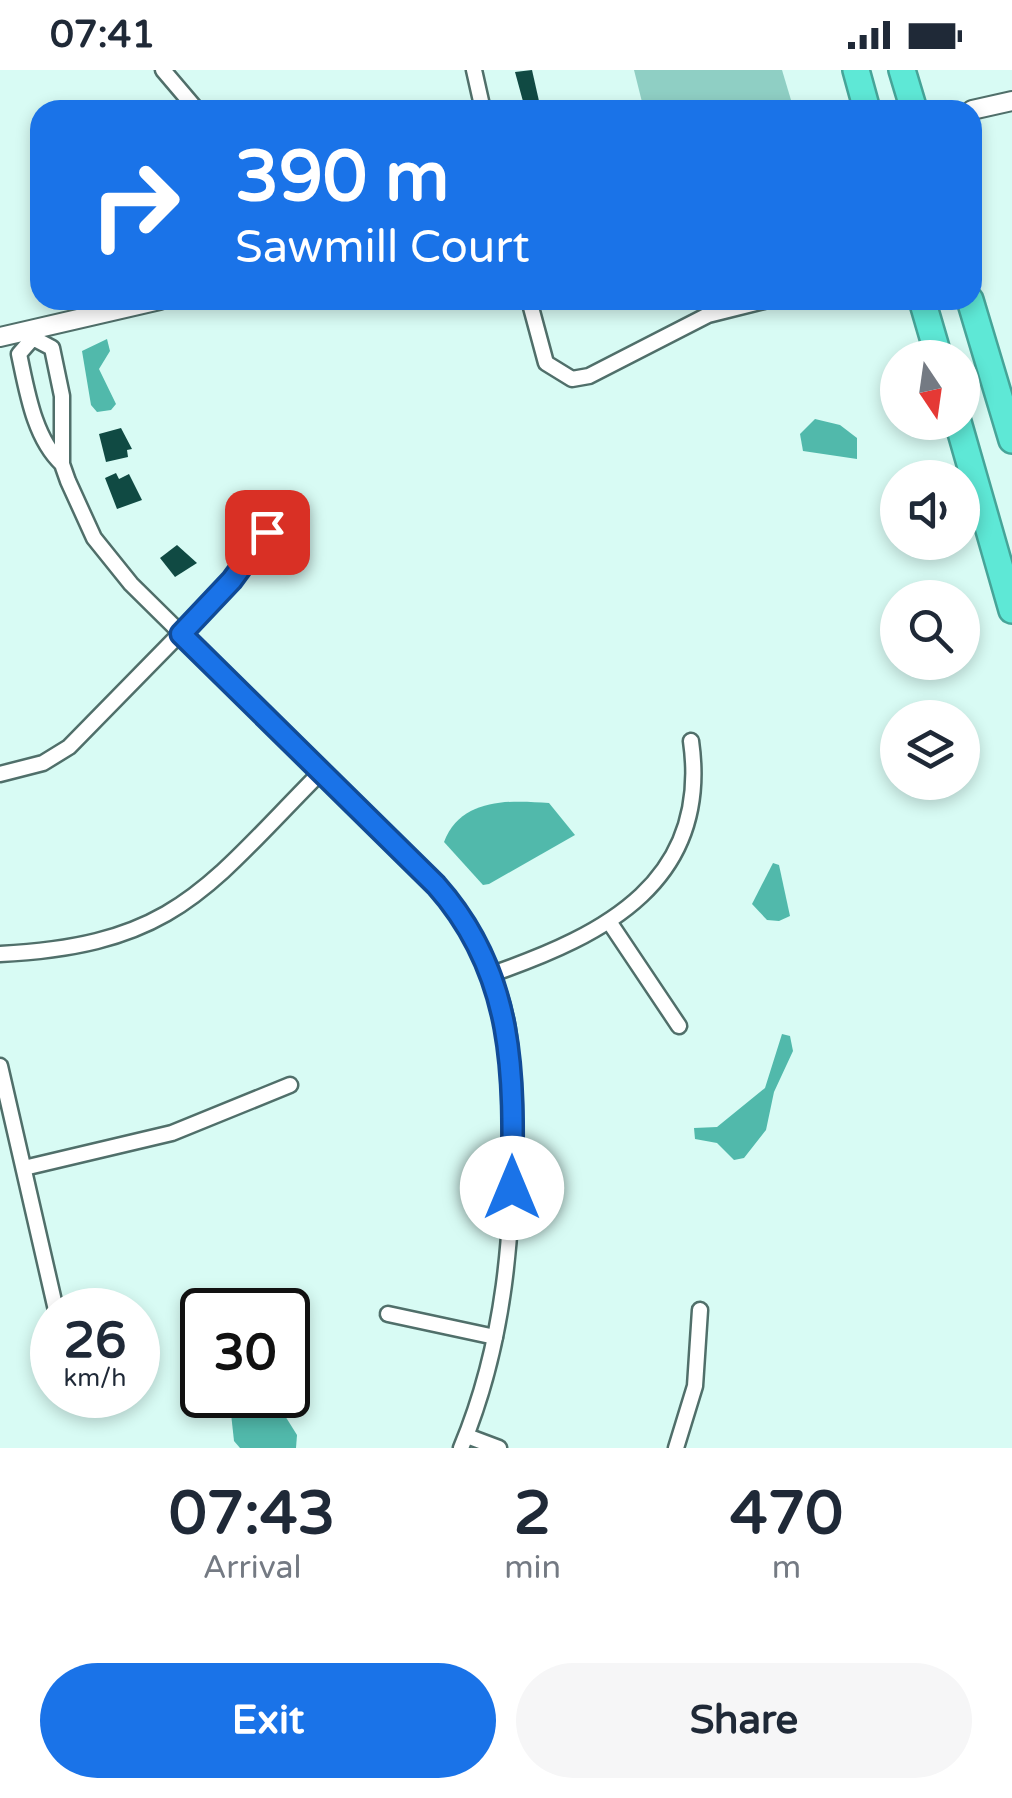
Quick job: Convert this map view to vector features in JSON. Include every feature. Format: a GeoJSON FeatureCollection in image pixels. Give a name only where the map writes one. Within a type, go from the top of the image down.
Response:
{"type":"FeatureCollection","features":[{"type":"Feature","properties":{"kind":"highway"},"geometry":{"type":"LineString","coordinates":[[856,70],[864,100]]}},
{"type":"Feature","properties":{"kind":"highway"},"geometry":{"type":"LineString","coordinates":[[902,70],[911,100]]}},
{"type":"Feature","properties":{"kind":"highway"},"geometry":{"type":"LineString","coordinates":[[925,310],[934,340]]}},
{"type":"Feature","properties":{"kind":"highway"},"geometry":{"type":"LineString","coordinates":[[973,310],[1012,440]]}},
{"type":"Feature","properties":{"kind":"highway"},"geometry":{"type":"LineString","coordinates":[[963,440],[1012,610]]}},
{"type":"Feature","properties":{"kind":"street"},"geometry":{"type":"LineString","coordinates":[[163,70],[188,100]]}},
{"type":"Feature","properties":{"kind":"street"},"geometry":{"type":"LineString","coordinates":[[474,70],[482,100]]}},
{"type":"Feature","properties":{"kind":"street"},"geometry":{"type":"LineString","coordinates":[[982,108],[1012,101]]}},
{"type":"Feature","properties":{"kind":"street"},"geometry":{"type":"LineString","coordinates":[[0,337],[32,334],[122,310]]}},
{"type":"Feature","properties":{"kind":"street"},"geometry":{"type":"LineString","coordinates":[[532,310],[546,364],[572,379],[589,376],[708,315],[730,310]]}},
{"type":"Feature","properties":{"kind":"street"},"geometry":{"type":"LineString","coordinates":[[32,334],[52,348],[64,422],[62,464],[77,506],[101,548],[181,634],[446,897],[471,930],[492,974],[509,1037],[513,1161],[508,1266],[495,1337],[464,1442],[499,1448]]}},
{"type":"Feature","properties":{"kind":"street"},"geometry":{"type":"LineString","coordinates":[[32,334],[19,354],[22,371],[36,420],[52,455],[62,464]]}},
{"type":"Feature","properties":{"kind":"street"},"geometry":{"type":"LineString","coordinates":[[0,774],[43,762],[69,747],[232,580],[267,532]]}},
{"type":"Feature","properties":{"kind":"street"},"geometry":{"type":"LineString","coordinates":[[492,974],[570,946],[610,923],[642,896],[679,842],[696,784],[692,741]]}},
{"type":"Feature","properties":{"kind":"street"},"geometry":{"type":"LineString","coordinates":[[0,954],[90,946],[160,920],[211,884],[322,772]]}},
{"type":"Feature","properties":{"kind":"street"},"geometry":{"type":"LineString","coordinates":[[610,923],[679,1026]]}},
{"type":"Feature","properties":{"kind":"street"},"geometry":{"type":"LineString","coordinates":[[0,1066],[51,1288]]}},
{"type":"Feature","properties":{"kind":"street"},"geometry":{"type":"LineString","coordinates":[[24,1168],[172,1133],[290,1085]]}},
{"type":"Feature","properties":{"kind":"street"},"geometry":{"type":"LineString","coordinates":[[676,1448],[695,1386],[700,1310]]}},
{"type":"Feature","properties":{"kind":"street"},"geometry":{"type":"LineString","coordinates":[[388,1314],[495,1337]]}},
{"type":"Feature","properties":{"kind":"shaded area"},"geometry":{"type":"Polygon","coordinates":[[[634,70],[782,70],[791,100],[642,100],[634,70]]]}},
{"type":"Feature","properties":{"kind":"shaded area"},"geometry":{"type":"Polygon","coordinates":[[[107,339],[110,351],[99,369],[116,404],[111,410],[97,412],[91,405],[82,351],[107,339]]]}},
{"type":"Feature","properties":{"kind":"shaded area"},"geometry":{"type":"Polygon","coordinates":[[[815,419],[840,425],[857,438],[857,459],[803,451],[800,434],[815,419]]]}},
{"type":"Feature","properties":{"kind":"shaded area"},"geometry":{"type":"Polygon","coordinates":[[[503,802],[549,803],[575,835],[489,884],[483,885],[444,842],[462,817],[474,810],[503,802]]]}},
{"type":"Feature","properties":{"kind":"shaded area"},"geometry":{"type":"Polygon","coordinates":[[[773,863],[779,865],[790,916],[779,921],[767,920],[752,904],[773,863]]]}},
{"type":"Feature","properties":{"kind":"shaded area"},"geometry":{"type":"Polygon","coordinates":[[[782,1034],[790,1036],[793,1051],[774,1092],[766,1130],[744,1158],[734,1160],[717,1143],[695,1139],[694,1128],[717,1127],[765,1088],[782,1034]]]}},
{"type":"Feature","properties":{"kind":"shaded area"},"geometry":{"type":"Polygon","coordinates":[[[232,1418],[286,1418],[297,1435],[296,1448],[240,1448],[234,1441],[232,1418]]]}},
{"type":"Feature","properties":{"kind":"building"},"geometry":{"type":"Polygon","coordinates":[[[532,70],[539,100],[523,100],[515,72],[532,70]]]}},
{"type":"Feature","properties":{"kind":"building"},"geometry":{"type":"Polygon","coordinates":[[[121,428],[132,449],[127,450],[128,457],[106,462],[99,434],[121,428]]]}},
{"type":"Feature","properties":{"kind":"building"},"geometry":{"type":"Polygon","coordinates":[[[116,473],[119,479],[129,474],[142,500],[117,509],[105,478],[116,473]]]}},
{"type":"Feature","properties":{"kind":"building"},"geometry":{"type":"Polygon","coordinates":[[[177,545],[197,563],[175,577],[160,558],[177,545]]]}},
{"type":"Feature","properties":{"kind":"route"},"geometry":{"type":"LineString","coordinates":[[267,532],[232,580],[181,634],[436,885],[471,930],[492,974],[509,1037],[512,1188]]}}]}
